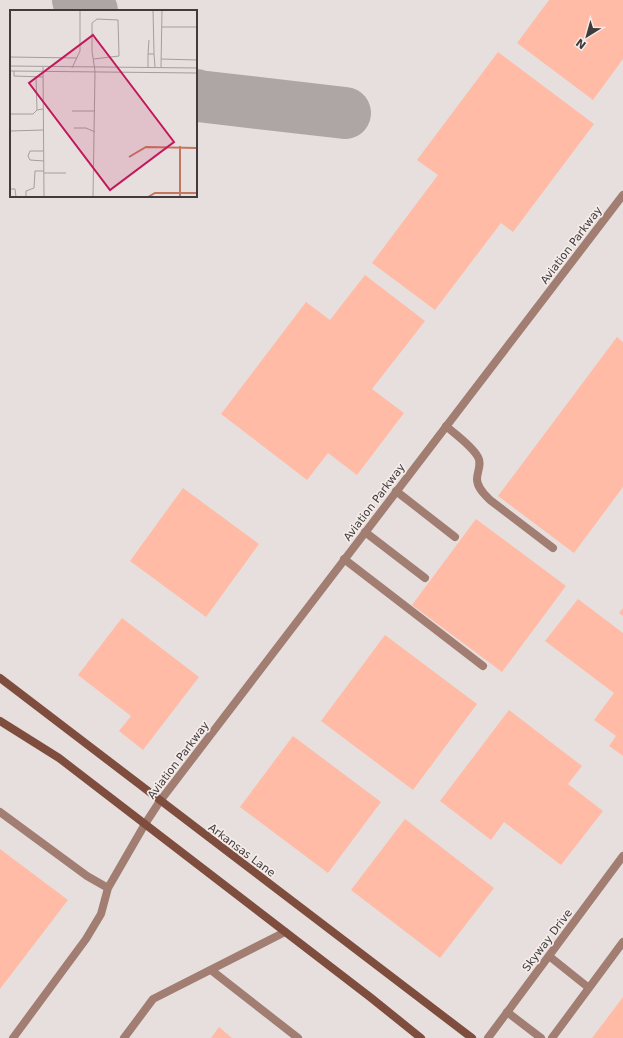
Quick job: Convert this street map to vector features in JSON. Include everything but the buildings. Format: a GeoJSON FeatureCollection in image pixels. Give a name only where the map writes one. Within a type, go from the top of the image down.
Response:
{"type":"FeatureCollection","features":[{"type":"Feature","properties":{"kind":"main road","name":"Arkansas Lane"},"geometry":{"type":"LineString","coordinates":[[0,678],[472,1038]]}},
{"type":"Feature","properties":{"kind":"main road"},"geometry":{"type":"LineString","coordinates":[[0,721],[59,758],[421,1038]]}},
{"type":"Feature","properties":{"kind":"street","name":"Aviation Parkway"},"geometry":{"type":"LineString","coordinates":[[12,1038],[86,939],[101,914],[108,888],[160,801],[623,195]]}},
{"type":"Feature","properties":{"kind":"street"},"geometry":{"type":"LineString","coordinates":[[446,426],[468,445],[479,458],[477,479],[478,485],[483,493],[553,548]]}},
{"type":"Feature","properties":{"kind":"street"},"geometry":{"type":"LineString","coordinates":[[396,491],[455,537]]}},
{"type":"Feature","properties":{"kind":"street"},"geometry":{"type":"LineString","coordinates":[[366,532],[424,578]]}},
{"type":"Feature","properties":{"kind":"street"},"geometry":{"type":"LineString","coordinates":[[344,559],[483,666]]}},
{"type":"Feature","properties":{"kind":"street"},"geometry":{"type":"LineString","coordinates":[[0,812],[87,876],[108,888]]}},
{"type":"Feature","properties":{"kind":"street","name":"Skyway Drive"},"geometry":{"type":"LineString","coordinates":[[488,1038],[623,856]]}},
{"type":"Feature","properties":{"kind":"street"},"geometry":{"type":"LineString","coordinates":[[124,1038],[153,999],[285,932]]}},
{"type":"Feature","properties":{"kind":"street"},"geometry":{"type":"LineString","coordinates":[[552,1038],[623,942]]}},
{"type":"Feature","properties":{"kind":"street"},"geometry":{"type":"LineString","coordinates":[[548,956],[589,988]]}},
{"type":"Feature","properties":{"kind":"street"},"geometry":{"type":"LineString","coordinates":[[211,970],[298,1038]]}},
{"type":"Feature","properties":{"kind":"street"},"geometry":{"type":"LineString","coordinates":[[507,1012],[541,1038]]}},
{"type":"Feature","properties":{"kind":"taxiway"},"geometry":{"type":"LineString","coordinates":[[78,0],[91,10]]}},
{"type":"Feature","properties":{"kind":"taxiway"},"geometry":{"type":"LineString","coordinates":[[197,96],[345,113]]}}]}
